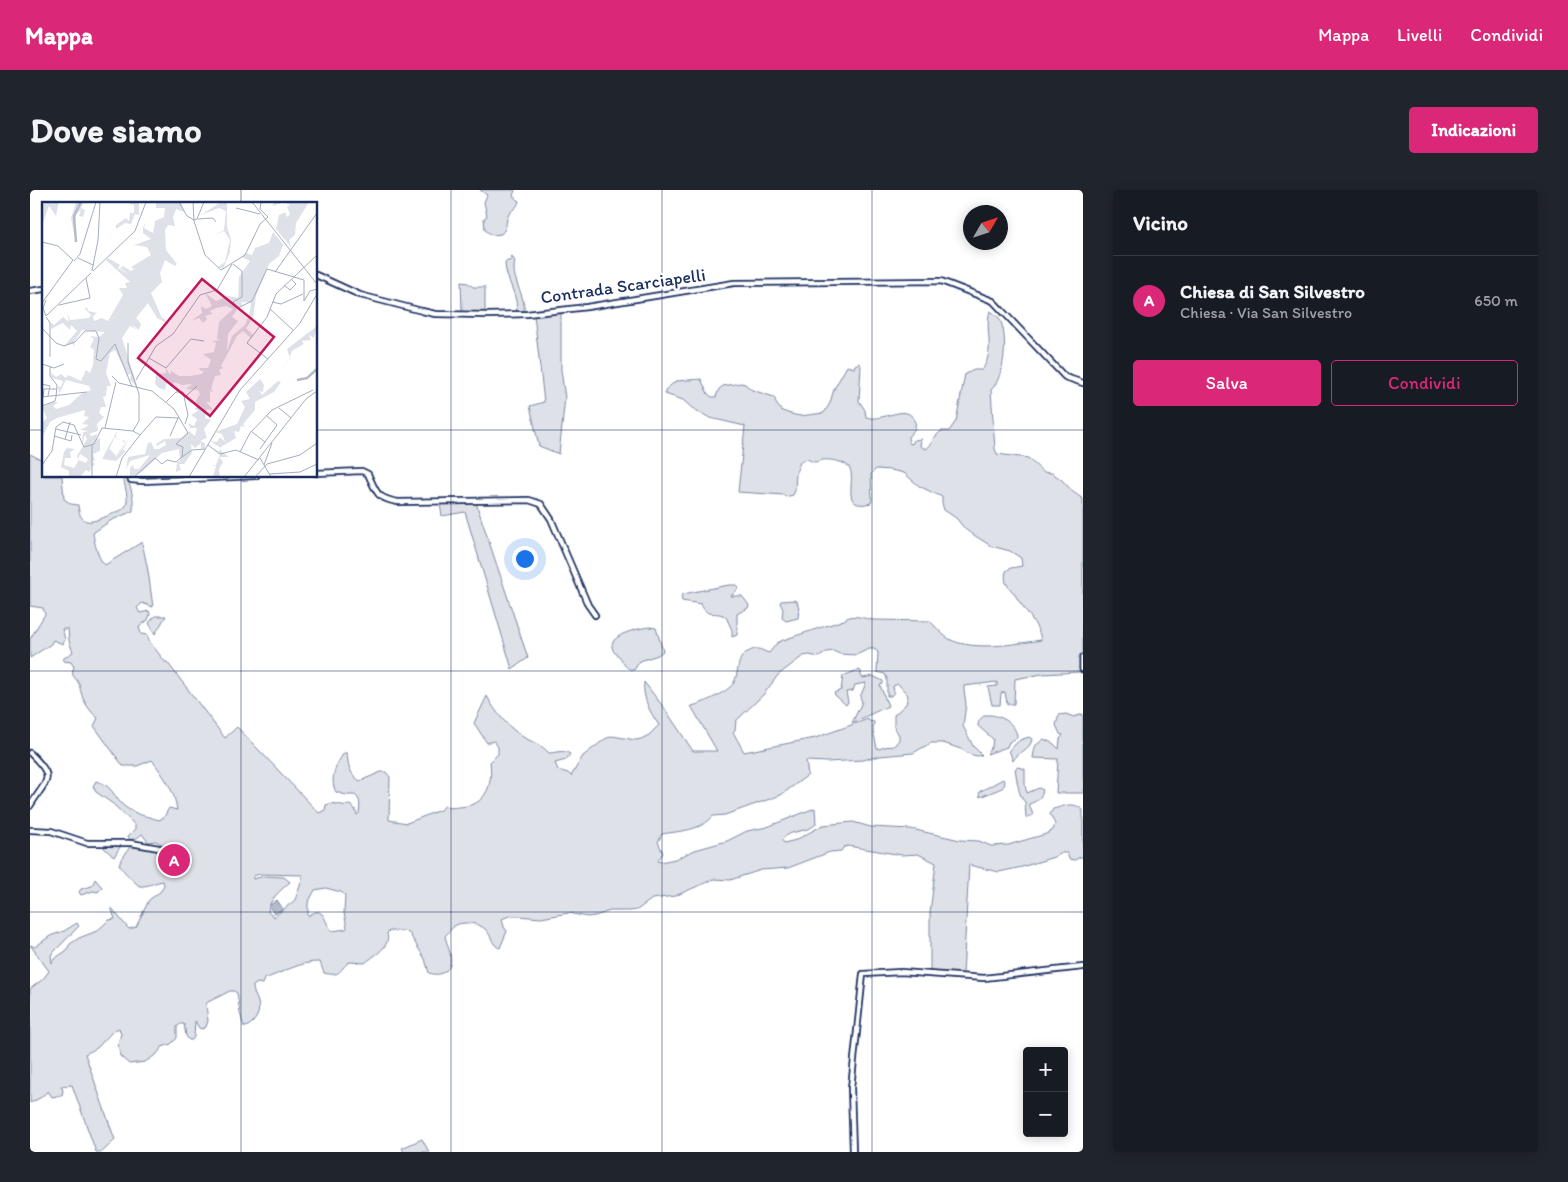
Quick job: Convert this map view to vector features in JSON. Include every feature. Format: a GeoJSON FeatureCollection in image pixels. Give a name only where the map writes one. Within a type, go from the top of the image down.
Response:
{"type":"FeatureCollection","features":[{"type":"Feature","properties":{"kind":"street","name":"Contrada Scarciapelli"},"geometry":{"type":"LineString","coordinates":[[318,276],[360,294],[422,311],[435,314],[478,315],[511,315],[587,307],[734,283],[940,281],[993,301],[1065,377],[1083,383]]}},
{"type":"Feature","properties":{"kind":"street"},"geometry":{"type":"LineString","coordinates":[[318,473],[362,471],[368,474],[377,493],[384,499],[398,502],[529,500],[541,504],[551,519],[588,605],[595,615]]}},
{"type":"Feature","properties":{"kind":"street"},"geometry":{"type":"LineString","coordinates":[[130,478],[143,482],[218,478]]}},
{"type":"Feature","properties":{"kind":"street"},"geometry":{"type":"LineString","coordinates":[[1083,658],[1083,669]]}},
{"type":"Feature","properties":{"kind":"street"},"geometry":{"type":"LineString","coordinates":[[30,753],[44,767],[48,775],[46,783],[30,806]]}},
{"type":"Feature","properties":{"kind":"street"},"geometry":{"type":"LineString","coordinates":[[30,830],[51,831],[87,843],[131,843],[181,852]]}},
{"type":"Feature","properties":{"kind":"street"},"geometry":{"type":"LineString","coordinates":[[852,1152],[851,1088],[863,974],[901,972],[984,978],[1083,967]]}},
{"type":"Feature","properties":{"kind":"shaded area"},"geometry":{"type":"Polygon","coordinates":[[[480,190],[515,190],[513,196],[519,201],[509,214],[505,229],[501,234],[492,235],[485,230],[484,218],[487,216],[484,202],[487,195],[480,190]]]}},
{"type":"Feature","properties":{"kind":"shaded area"},"geometry":{"type":"Polygon","coordinates":[[[511,256],[515,261],[516,281],[523,299],[524,312],[517,313],[515,296],[506,272],[505,262],[512,260],[511,256]]]}},
{"type":"Feature","properties":{"kind":"shaded area"},"geometry":{"type":"Polygon","coordinates":[[[461,282],[468,283],[473,287],[485,287],[485,313],[462,312],[461,282]]]}},
{"type":"Feature","properties":{"kind":"shaded area"},"geometry":{"type":"Polygon","coordinates":[[[990,311],[999,318],[1005,344],[1000,376],[991,390],[995,449],[997,454],[1028,458],[1043,472],[1052,473],[1062,480],[1073,492],[1083,499],[1083,653],[1080,672],[1042,674],[1015,679],[1014,704],[1007,704],[1005,692],[1001,693],[1000,705],[992,705],[988,687],[997,686],[997,682],[964,686],[966,704],[963,726],[973,746],[982,755],[969,754],[943,743],[931,743],[913,753],[880,756],[863,760],[806,761],[808,775],[781,795],[725,815],[713,816],[702,825],[696,827],[662,834],[658,842],[663,853],[658,861],[661,862],[727,841],[747,831],[767,827],[815,808],[816,824],[808,829],[786,836],[782,840],[784,843],[796,840],[823,825],[853,822],[871,827],[911,829],[960,840],[979,841],[991,846],[1008,845],[1046,834],[1053,830],[1055,824],[1050,814],[1053,809],[1069,805],[1079,807],[1083,810],[1083,857],[1075,860],[1069,859],[1067,853],[1060,853],[1054,857],[1022,867],[999,872],[969,865],[963,975],[930,973],[930,913],[936,863],[918,854],[902,855],[848,846],[844,847],[841,851],[830,852],[788,868],[761,870],[730,880],[714,879],[675,896],[652,899],[637,910],[610,911],[587,917],[569,913],[541,918],[509,916],[502,919],[507,931],[500,948],[495,945],[488,932],[480,926],[472,923],[459,924],[453,927],[445,936],[451,960],[449,968],[440,974],[429,973],[425,959],[409,933],[389,931],[387,933],[387,943],[384,947],[365,963],[349,962],[339,972],[334,974],[324,973],[320,962],[306,963],[264,979],[262,984],[257,983],[253,986],[259,1006],[258,1014],[255,1020],[246,1027],[244,1027],[240,1013],[237,993],[234,991],[230,991],[208,1002],[206,1004],[208,1021],[206,1027],[199,1028],[195,1021],[194,1037],[192,1040],[189,1040],[186,1036],[184,1024],[180,1024],[177,1027],[177,1038],[171,1044],[162,1047],[157,1054],[145,1062],[129,1064],[120,1056],[118,1043],[121,1034],[119,1028],[113,1031],[97,1048],[85,1054],[115,1140],[102,1152],[96,1152],[72,1085],[61,1086],[63,1090],[62,1095],[52,1097],[48,1091],[30,1103],[30,989],[43,979],[49,971],[30,945],[35,947],[50,936],[64,931],[77,923],[79,926],[51,955],[52,963],[54,959],[66,951],[70,944],[79,938],[97,931],[109,920],[115,919],[111,907],[129,929],[136,927],[149,900],[161,891],[164,885],[163,881],[139,886],[124,871],[119,864],[131,845],[175,853],[166,869],[170,870],[172,866],[174,869],[179,868],[185,853],[167,844],[163,845],[156,841],[148,842],[142,834],[130,840],[128,836],[135,829],[135,825],[113,804],[96,792],[93,786],[96,781],[106,785],[129,810],[159,820],[164,817],[169,808],[177,810],[171,790],[152,760],[137,766],[123,766],[94,726],[98,718],[83,699],[79,685],[73,675],[74,667],[71,662],[63,661],[64,658],[73,652],[69,641],[68,629],[62,629],[65,639],[63,644],[53,640],[51,644],[30,658],[30,639],[45,614],[43,608],[30,606],[30,454],[42,460],[42,478],[62,478],[64,499],[71,504],[78,505],[79,513],[85,520],[93,521],[125,507],[127,496],[122,478],[126,478],[132,493],[133,511],[110,521],[93,533],[98,555],[105,565],[142,542],[153,607],[142,603],[137,608],[140,613],[149,611],[150,614],[148,620],[139,627],[141,634],[147,635],[165,662],[167,662],[225,738],[237,727],[319,813],[325,810],[326,805],[332,804],[350,805],[355,809],[357,815],[359,813],[360,803],[357,797],[336,792],[333,782],[338,762],[344,753],[347,753],[351,772],[360,781],[381,772],[386,772],[390,777],[389,820],[407,823],[440,810],[446,805],[449,808],[474,804],[484,796],[489,786],[490,762],[498,754],[498,747],[494,741],[487,743],[474,723],[487,696],[502,719],[523,737],[549,753],[562,751],[570,754],[566,760],[555,763],[558,770],[571,776],[583,756],[605,739],[612,736],[636,740],[641,739],[649,735],[659,725],[647,705],[644,682],[693,751],[717,751],[691,706],[713,698],[730,687],[735,680],[740,661],[745,653],[760,649],[769,653],[777,643],[783,640],[851,617],[876,620],[930,621],[942,634],[951,640],[971,645],[995,646],[1041,640],[1034,623],[1006,582],[1006,571],[1022,566],[1021,558],[1010,551],[991,546],[966,530],[956,518],[944,510],[942,497],[919,486],[904,473],[876,469],[871,474],[871,503],[861,504],[855,502],[852,498],[851,471],[848,466],[835,461],[814,462],[807,459],[800,462],[796,473],[793,495],[785,497],[784,495],[738,492],[745,426],[710,418],[692,408],[683,400],[665,394],[665,390],[676,381],[701,379],[708,394],[712,397],[716,397],[719,389],[723,386],[741,383],[752,390],[774,397],[782,411],[800,416],[824,413],[830,403],[834,389],[847,366],[854,368],[859,363],[861,366],[859,401],[865,410],[866,417],[872,418],[900,413],[911,415],[915,425],[908,437],[909,443],[912,444],[914,440],[921,439],[920,446],[926,449],[941,431],[949,431],[956,421],[965,374],[973,370],[982,370],[986,363],[989,348],[988,325],[990,311]],[[869,649],[856,655],[840,654],[833,651],[819,657],[803,656],[778,675],[764,694],[736,721],[733,732],[744,752],[815,738],[868,719],[874,722],[873,730],[877,748],[894,746],[899,740],[899,735],[894,727],[894,715],[906,704],[908,695],[898,684],[893,686],[894,692],[891,696],[887,696],[887,679],[885,674],[877,672],[878,652],[874,649],[869,649]],[[260,874],[253,876],[253,879],[265,876],[284,877],[290,882],[276,895],[269,907],[268,912],[274,917],[295,900],[302,875],[260,874]],[[326,888],[315,890],[308,903],[308,916],[318,912],[321,913],[332,931],[346,929],[344,913],[345,895],[326,888]]]}},
{"type":"Feature","properties":{"kind":"shaded area"},"geometry":{"type":"Polygon","coordinates":[[[561,312],[561,370],[565,398],[559,454],[539,446],[530,406],[544,402],[534,315],[561,312]]]}},
{"type":"Feature","properties":{"kind":"shaded area"},"geometry":{"type":"Polygon","coordinates":[[[476,503],[528,658],[512,669],[465,512],[442,516],[440,504],[476,503]]]}},
{"type":"Feature","properties":{"kind":"shaded area"},"geometry":{"type":"Polygon","coordinates":[[[737,585],[738,589],[731,596],[742,596],[749,605],[748,608],[737,614],[737,635],[732,637],[732,630],[726,617],[706,612],[701,604],[682,601],[681,597],[683,594],[737,585]]]}},
{"type":"Feature","properties":{"kind":"shaded area"},"geometry":{"type":"Polygon","coordinates":[[[781,601],[797,601],[799,609],[798,618],[786,621],[782,618],[783,609],[780,603],[781,601]]]}},
{"type":"Feature","properties":{"kind":"shaded area"},"geometry":{"type":"Polygon","coordinates":[[[155,616],[166,616],[155,634],[149,623],[155,616]]]}},
{"type":"Feature","properties":{"kind":"shaded area"},"geometry":{"type":"Polygon","coordinates":[[[650,627],[656,628],[663,651],[658,655],[640,661],[634,670],[629,669],[614,652],[612,646],[614,641],[624,633],[650,627]]]}},
{"type":"Feature","properties":{"kind":"shaded area"},"geometry":{"type":"Polygon","coordinates":[[[858,670],[861,671],[863,678],[873,676],[883,681],[883,684],[880,685],[888,706],[852,723],[862,702],[860,697],[866,683],[855,685],[853,691],[846,692],[848,702],[846,705],[834,693],[841,690],[843,676],[858,670]]]}},
{"type":"Feature","properties":{"kind":"shaded area"},"geometry":{"type":"Polygon","coordinates":[[[1066,714],[1074,717],[1083,714],[1083,793],[1056,793],[1058,759],[1033,758],[1035,746],[1044,739],[1059,749],[1060,739],[1063,735],[1060,734],[1056,725],[1059,715],[1066,714]]]}},
{"type":"Feature","properties":{"kind":"shaded area"},"geometry":{"type":"Polygon","coordinates":[[[986,715],[1006,720],[1014,728],[1017,738],[1009,742],[1007,747],[987,754],[992,746],[993,739],[978,726],[980,719],[986,715]]]}},
{"type":"Feature","properties":{"kind":"shaded area"},"geometry":{"type":"Polygon","coordinates":[[[1029,737],[1032,739],[1029,746],[1013,761],[1009,750],[1020,740],[1029,737]]]}},
{"type":"Feature","properties":{"kind":"shaded area"},"geometry":{"type":"Polygon","coordinates":[[[1018,767],[1025,769],[1027,793],[1039,788],[1043,790],[1038,799],[1029,804],[1033,815],[1026,818],[1025,802],[1019,791],[1015,769],[1018,767]]]}},
{"type":"Feature","properties":{"kind":"shaded area"},"geometry":{"type":"Polygon","coordinates":[[[1003,779],[1005,784],[1002,788],[980,797],[979,792],[1003,779]]]}},
{"type":"Feature","properties":{"kind":"shaded area"},"geometry":{"type":"Polygon","coordinates":[[[104,845],[125,845],[120,847],[114,857],[104,848],[104,845]]]}},
{"type":"Feature","properties":{"kind":"shaded area"},"geometry":{"type":"Polygon","coordinates":[[[95,879],[102,887],[98,892],[93,891],[81,895],[79,892],[81,889],[92,886],[95,879]]]}},
{"type":"Feature","properties":{"kind":"shaded area"},"geometry":{"type":"Polygon","coordinates":[[[422,1139],[429,1152],[404,1152],[402,1148],[422,1139]]]}},
{"type":"Feature","properties":{"kind":"water"},"geometry":{"type":"Polygon","coordinates":[[[277,900],[283,909],[274,914],[269,906],[277,900]]]}},
{"type":"Feature","properties":{"kind":"place","name":"Chiesa di San Silvestro"},"geometry":{"type":"Point","coordinates":[174,860]}}]}
